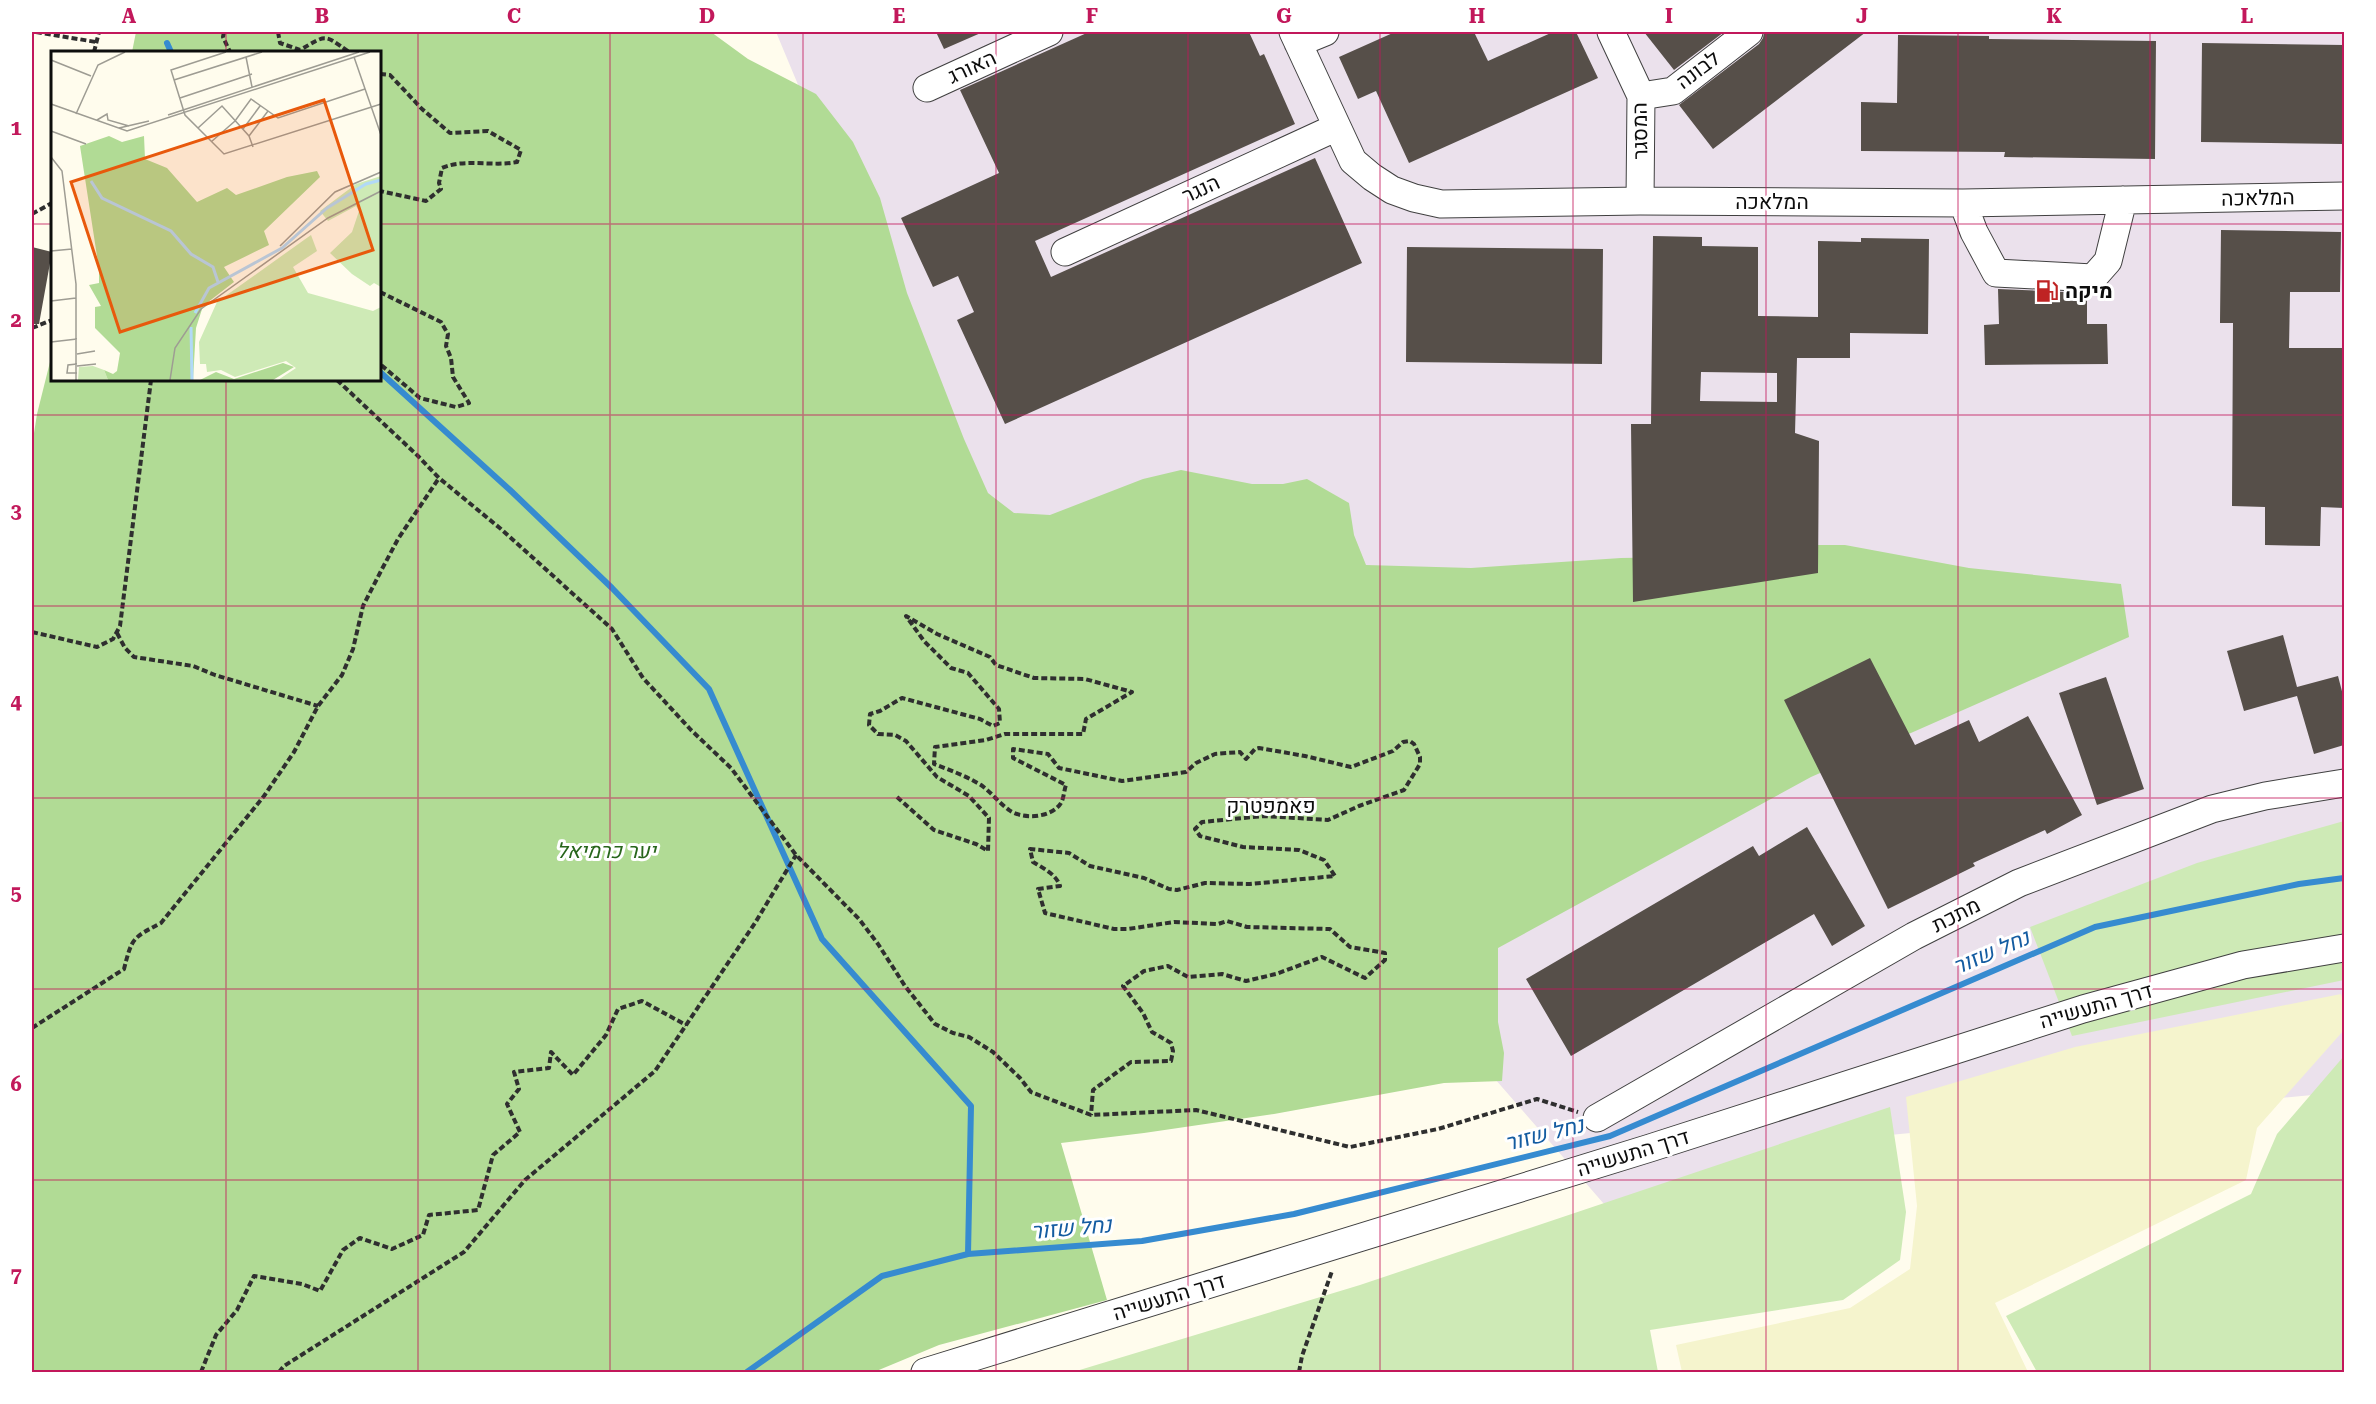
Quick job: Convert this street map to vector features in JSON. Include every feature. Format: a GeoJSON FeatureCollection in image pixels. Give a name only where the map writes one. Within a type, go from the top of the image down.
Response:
{"type":"FeatureCollection","features":[{"type":"Feature","properties":{"kind":"street","name":"האורג"},"geometry":{"type":"LineString","coordinates":[[927,88],[1049,32]]}},
{"type":"Feature","properties":{"kind":"street"},"geometry":{"type":"LineString","coordinates":[[1296,37],[1325,32]]}},
{"type":"Feature","properties":{"kind":"street","name":"המסגר"},"geometry":{"type":"LineString","coordinates":[[1611,32],[1641,96],[1640,201]]}},
{"type":"Feature","properties":{"kind":"street","name":"לבונה"},"geometry":{"type":"LineString","coordinates":[[1641,96],[1673,91],[1749,32]]}},
{"type":"Feature","properties":{"kind":"street","name":"המלאכה"},"geometry":{"type":"LineString","coordinates":[[1296,37],[1353,161],[1372,177],[1392,189],[1414,198],[1440,204],[1640,201],[1963,203],[2344,196]]}},
{"type":"Feature","properties":{"kind":"street","name":"הנגר"},"geometry":{"type":"LineString","coordinates":[[1065,252],[1337,127]]}},
{"type":"Feature","properties":{"kind":"street"},"geometry":{"type":"LineString","coordinates":[[1963,203],[1974,232],[1996,273],[2093,278],[2108,261],[2123,200]]}},
{"type":"Feature","properties":{"kind":"street","name":"מתכת"},"geometry":{"type":"LineString","coordinates":[[1597,1118],[1914,936],[2019,883],[2212,809],[2265,796],[2344,783]]}},
{"type":"Feature","properties":{"kind":"street","name":"דרך התעשייה"},"geometry":{"type":"LineString","coordinates":[[925,1372],[1650,1148],[2083,1009],[2243,965],[2344,948]]}},
{"type":"Feature","properties":{"kind":"path"},"geometry":{"type":"LineString","coordinates":[[36,32],[96,42]]}},
{"type":"Feature","properties":{"kind":"path"},"geometry":{"type":"LineString","coordinates":[[94,51],[99,32]]}},
{"type":"Feature","properties":{"kind":"path"},"geometry":{"type":"LineString","coordinates":[[224,32],[223,37],[230,51]]}},
{"type":"Feature","properties":{"kind":"path"},"geometry":{"type":"LineString","coordinates":[[278,32],[280,43],[300,50],[322,37],[328,37],[348,51]]}},
{"type":"Feature","properties":{"kind":"path"},"geometry":{"type":"LineString","coordinates":[[381,74],[390,75],[422,109],[450,133],[488,131],[521,150],[518,162],[504,165],[453,163],[442,168],[439,183],[441,189],[426,201],[381,191]]}},
{"type":"Feature","properties":{"kind":"path"},"geometry":{"type":"LineString","coordinates":[[32,214],[51,203]]}},
{"type":"Feature","properties":{"kind":"path"},"geometry":{"type":"LineString","coordinates":[[381,292],[441,322],[448,334],[446,346],[451,358],[453,377],[469,403],[456,407],[420,398],[381,365]]}},
{"type":"Feature","properties":{"kind":"path"},"geometry":{"type":"LineString","coordinates":[[32,328],[51,320]]}},
{"type":"Feature","properties":{"kind":"path"},"geometry":{"type":"LineString","coordinates":[[32,632],[97,647],[113,639],[120,626],[151,381]]}},
{"type":"Feature","properties":{"kind":"path"},"geometry":{"type":"LineString","coordinates":[[338,381],[439,478],[501,529],[612,629],[643,678],[691,730],[731,768],[796,855],[859,919],[878,944],[904,986],[935,1024],[953,1034],[969,1037],[993,1052],[1031,1092],[1091,1115],[1196,1110],[1350,1147],[1438,1129],[1537,1099],[1597,1118]]}},
{"type":"Feature","properties":{"kind":"path"},"geometry":{"type":"LineString","coordinates":[[32,1028],[124,969],[131,943],[160,923],[264,796],[294,752],[318,706],[342,675],[354,649],[363,606],[416,510],[439,478]]}},
{"type":"Feature","properties":{"kind":"path","name":"פאמפטרק"},"geometry":{"type":"LineString","coordinates":[[897,797],[934,830],[976,844],[988,851],[988,818],[969,796],[936,777],[906,741],[895,735],[878,734],[869,725],[870,714],[902,698],[980,719],[993,726],[1000,723],[999,710],[968,673],[951,668],[924,641],[906,616],[937,634],[990,657],[996,665],[1034,678],[1085,679],[1132,692],[1086,719],[1083,734],[1005,734],[986,740],[934,747],[934,764],[959,773],[975,782],[1011,812],[1040,815],[1053,810],[1061,803],[1066,785],[1013,758],[1013,749],[1048,754],[1059,768],[1122,781],[1186,772],[1196,763],[1215,754],[1240,752],[1246,759],[1255,749],[1260,748],[1351,767],[1394,751],[1403,742],[1410,741],[1414,744],[1420,757],[1420,764],[1404,790],[1328,820],[1264,816],[1202,822],[1195,829],[1200,836],[1243,847],[1299,850],[1324,860],[1335,876],[1250,884],[1205,883],[1178,890],[1169,889],[1144,878],[1090,866],[1069,853],[1030,849],[1033,862],[1053,875],[1060,883],[1060,886],[1038,889],[1045,913],[1114,929],[1174,922],[1218,924],[1227,921],[1247,927],[1330,929],[1350,947],[1385,953],[1385,960],[1365,978],[1322,957],[1276,974],[1246,981],[1222,974],[1188,977],[1168,966],[1144,971],[1123,986],[1143,1013],[1152,1032],[1171,1043],[1173,1051],[1171,1061],[1131,1062],[1094,1090],[1091,1115]]}},
{"type":"Feature","properties":{"kind":"path"},"geometry":{"type":"LineString","coordinates":[[117,632],[125,648],[134,657],[193,666],[215,675],[318,706]]}},
{"type":"Feature","properties":{"kind":"path"},"geometry":{"type":"LineString","coordinates":[[279,1372],[284,1366],[464,1252],[525,1180],[655,1071],[755,923],[796,855]]}},
{"type":"Feature","properties":{"kind":"path"},"geometry":{"type":"LineString","coordinates":[[201,1372],[216,1335],[237,1310],[254,1276],[302,1284],[320,1291],[343,1250],[360,1238],[392,1249],[423,1235],[429,1215],[478,1210],[493,1155],[520,1132],[507,1104],[519,1089],[514,1072],[549,1068],[551,1052],[573,1075],[606,1035],[618,1010],[642,1001],[686,1025]]}},
{"type":"Feature","properties":{"kind":"path"},"geometry":{"type":"LineString","coordinates":[[1299,1372],[1302,1356],[1342,1243]]}},
{"type":"Feature","properties":{"kind":"shaded area"},"geometry":{"type":"Polygon","coordinates":[[[776,32],[2344,32],[2344,1092],[1816,1142],[1604,1204],[955,460],[776,32]]]}},
{"type":"Feature","properties":{"kind":"green space","name":"יער כרמיאל"},"geometry":{"type":"Polygon","coordinates":[[[136,32],[711,32],[748,59],[816,94],[853,142],[880,198],[907,293],[964,439],[988,493],[1014,513],[1050,515],[1143,479],[1181,470],[1252,484],[1283,484],[1307,479],[1349,503],[1354,535],[1366,565],[1471,568],[1621,558],[1680,557],[1793,545],[1845,545],[1969,568],[2121,584],[2129,637],[1811,777],[1498,948],[1498,1022],[1504,1053],[1502,1081],[1444,1083],[1274,1114],[1061,1143],[1107,1300],[939,1345],[874,1372],[32,1372],[32,446],[37,414],[51,358],[51,381],[381,381],[381,51],[132,51],[136,32]]]}},
{"type":"Feature","properties":{"kind":"green space"},"geometry":{"type":"Polygon","coordinates":[[[2344,821],[2344,980],[2072,1036],[2030,927],[2197,863],[2344,821]]]}},
{"type":"Feature","properties":{"kind":"green space"},"geometry":{"type":"Polygon","coordinates":[[[2341,994],[2344,1006],[2344,1030],[2257,1128],[2246,1180],[1995,1303],[2028,1372],[1682,1372],[1676,1345],[1850,1308],[1910,1269],[1917,1206],[1906,1097],[2075,1047],[2341,994]]]}},
{"type":"Feature","properties":{"kind":"green space"},"geometry":{"type":"Polygon","coordinates":[[[2344,1056],[2344,1372],[2037,1372],[2006,1316],[2251,1194],[2277,1134],[2344,1056]]]}},
{"type":"Feature","properties":{"kind":"green space"},"geometry":{"type":"Polygon","coordinates":[[[1890,1107],[1906,1212],[1900,1260],[1843,1300],[1650,1330],[1658,1372],[1073,1372],[1360,1285],[1890,1107]]]}},
{"type":"Feature","properties":{"kind":"building"},"geometry":{"type":"Polygon","coordinates":[[[936,32],[983,32],[944,49],[936,32]]]}},
{"type":"Feature","properties":{"kind":"building"},"geometry":{"type":"Polygon","coordinates":[[[1089,32],[1249,32],[1260,56],[1264,54],[1295,124],[1035,241],[1051,277],[1315,158],[1362,263],[1005,424],[957,320],[974,312],[958,276],[933,287],[901,218],[999,173],[960,90],[1089,32]]]}},
{"type":"Feature","properties":{"kind":"building"},"geometry":{"type":"Polygon","coordinates":[[[1395,32],[1474,32],[1488,61],[1553,32],[1576,32],[1598,78],[1409,163],[1376,91],[1358,99],[1339,57],[1395,32]]]}},
{"type":"Feature","properties":{"kind":"building"},"geometry":{"type":"Polygon","coordinates":[[[1644,32],[1724,32],[1674,70],[1644,32]]]}},
{"type":"Feature","properties":{"kind":"building"},"geometry":{"type":"Polygon","coordinates":[[[1764,32],[1866,32],[1713,149],[1679,105],[1759,44],[1764,32]]]}},
{"type":"Feature","properties":{"kind":"building"},"geometry":{"type":"Polygon","coordinates":[[[1898,35],[1989,36],[1989,39],[2156,41],[2155,159],[2004,157],[2005,152],[1861,151],[1861,102],[1897,103],[1898,35]]]}},
{"type":"Feature","properties":{"kind":"building"},"geometry":{"type":"Polygon","coordinates":[[[2202,43],[2344,45],[2344,144],[2201,142],[2202,43]]]}},
{"type":"Feature","properties":{"kind":"building"},"geometry":{"type":"Polygon","coordinates":[[[2221,230],[2341,232],[2340,292],[2290,292],[2289,348],[2344,348],[2344,508],[2321,507],[2320,546],[2265,545],[2265,507],[2232,506],[2233,323],[2220,323],[2221,230]]]}},
{"type":"Feature","properties":{"kind":"building"},"geometry":{"type":"Polygon","coordinates":[[[1653,236],[1702,237],[1702,246],[1758,247],[1758,316],[1818,317],[1818,241],[1861,242],[1861,238],[1929,239],[1928,334],[1850,333],[1850,358],[1797,358],[1795,433],[1819,441],[1818,573],[1633,602],[1631,424],[1651,424],[1653,236]],[[1701,372],[1700,401],[1777,402],[1777,373],[1701,372]]]}},
{"type":"Feature","properties":{"kind":"building"},"geometry":{"type":"Polygon","coordinates":[[[32,247],[51,252],[51,258],[39,324],[32,324],[32,247]]]}},
{"type":"Feature","properties":{"kind":"building"},"geometry":{"type":"Polygon","coordinates":[[[1407,247],[1603,249],[1602,364],[1406,362],[1407,247]]]}},
{"type":"Feature","properties":{"kind":"building"},"geometry":{"type":"Polygon","coordinates":[[[1998,289],[2087,293],[2087,324],[2107,324],[2108,364],[1985,365],[1984,325],[1999,324],[1998,289]]]}},
{"type":"Feature","properties":{"kind":"building"},"geometry":{"type":"Polygon","coordinates":[[[2283,635],[2297,687],[2338,676],[2344,699],[2344,745],[2314,754],[2297,696],[2244,711],[2227,651],[2283,635]]]}},
{"type":"Feature","properties":{"kind":"building"},"geometry":{"type":"Polygon","coordinates":[[[1870,658],[1915,745],[1969,720],[1979,742],[2028,716],[2082,815],[2047,834],[2045,830],[1973,863],[1975,866],[1888,909],[1784,700],[1870,658]]]}},
{"type":"Feature","properties":{"kind":"building"},"geometry":{"type":"Polygon","coordinates":[[[2106,677],[2144,789],[2097,805],[2059,693],[2106,677]]]}},
{"type":"Feature","properties":{"kind":"building"},"geometry":{"type":"Polygon","coordinates":[[[1807,827],[1865,926],[1832,946],[1814,914],[1571,1056],[1526,979],[1753,846],[1759,856],[1807,827]]]}},
{"type":"Feature","properties":{"kind":"waterway"},"geometry":{"type":"LineString","coordinates":[[167,43],[171,51]]}},
{"type":"Feature","properties":{"kind":"waterway"},"geometry":{"type":"LineString","coordinates":[[381,373],[510,490],[612,588],[709,689],[822,939],[971,1106],[968,1254]]}},
{"type":"Feature","properties":{"kind":"waterway","name":"נחל שזור"},"geometry":{"type":"LineString","coordinates":[[747,1372],[882,1276],[968,1254],[1142,1241],[1294,1214],[1610,1136],[2095,927],[2299,884],[2344,878]]}},
{"type":"Feature","properties":{"kind":"place","name":"מיקה"},"geometry":{"type":"Point","coordinates":[2047,291]}}]}
